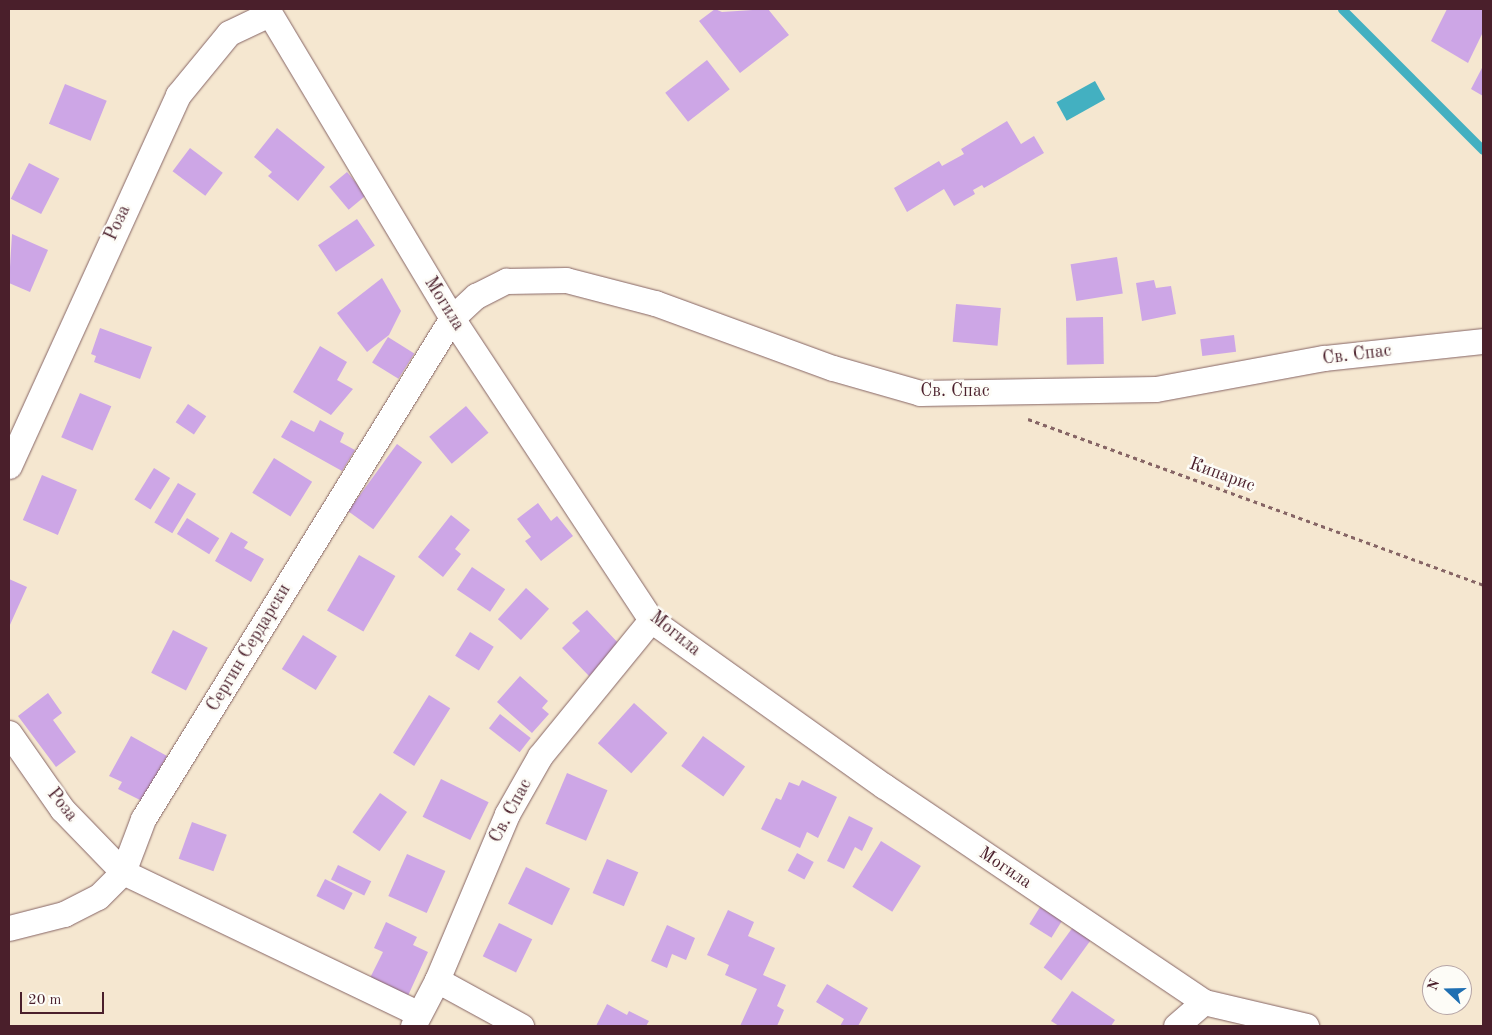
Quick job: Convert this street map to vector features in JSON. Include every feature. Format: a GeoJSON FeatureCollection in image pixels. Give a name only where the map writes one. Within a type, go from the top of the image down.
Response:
{"type":"FeatureCollection","features":[{"type":"Feature","properties":{"kind":"street","name":"Могила"},"geometry":{"type":"LineString","coordinates":[[268,11],[452,318],[651,620],[884,786],[1204,1002],[1306,1026]]}},
{"type":"Feature","properties":{"kind":"street","name":"Роза"},"geometry":{"type":"LineString","coordinates":[[9,466],[178,95],[229,32],[268,11]]}},
{"type":"Feature","properties":{"kind":"street","name":"Св. Спас"},"geometry":{"type":"LineString","coordinates":[[452,318],[476,296],[506,281],[566,280],[655,303],[833,368],[920,393],[1156,390],[1324,358],[1483,341]]}},
{"type":"Feature","properties":{"kind":"street","name":"Сергин Сердарски"},"geometry":{"type":"LineString","coordinates":[[9,928],[64,914],[98,897],[123,872],[143,819],[452,318]]}},
{"type":"Feature","properties":{"kind":"street","name":"Св. Спас"},"geometry":{"type":"LineString","coordinates":[[416,1020],[437,980],[507,814],[540,756],[651,620]]}},
{"type":"Feature","properties":{"kind":"street","name":"Роза"},"geometry":{"type":"LineString","coordinates":[[9,732],[62,809],[123,872]]}},
{"type":"Feature","properties":{"kind":"street"},"geometry":{"type":"LineString","coordinates":[[123,872],[416,1020]]}},
{"type":"Feature","properties":{"kind":"street"},"geometry":{"type":"LineString","coordinates":[[437,980],[521,1026]]}},
{"type":"Feature","properties":{"kind":"street"},"geometry":{"type":"LineString","coordinates":[[1176,1026],[1204,1002]]}},
{"type":"Feature","properties":{"kind":"path","name":"Кипарис"},"geometry":{"type":"LineString","coordinates":[[1026,418],[1483,585]]}},
{"type":"Feature","properties":{"kind":"water"},"geometry":{"type":"Polygon","coordinates":[[[1095,81],[1105,99],[1067,121],[1057,102],[1095,81]]]}},
{"type":"Feature","properties":{"kind":"building"},"geometry":{"type":"Polygon","coordinates":[[[715,9],[722,12],[768,9],[789,35],[740,73],[699,21],[715,9]]]}},
{"type":"Feature","properties":{"kind":"building"},"geometry":{"type":"Polygon","coordinates":[[[1447,9],[1483,9],[1483,32],[1468,63],[1431,41],[1447,9]]]}},
{"type":"Feature","properties":{"kind":"building"},"geometry":{"type":"Polygon","coordinates":[[[707,60],[730,89],[688,122],[665,93],[707,60]]]}},
{"type":"Feature","properties":{"kind":"building"},"geometry":{"type":"Polygon","coordinates":[[[1483,66],[1483,96],[1471,89],[1483,66]]]}},
{"type":"Feature","properties":{"kind":"building"},"geometry":{"type":"Polygon","coordinates":[[[65,84],[107,101],[91,141],[49,124],[65,84]]]}},
{"type":"Feature","properties":{"kind":"building"},"geometry":{"type":"Polygon","coordinates":[[[1007,121],[1021,144],[1034,136],[1044,153],[984,188],[982,185],[973,190],[975,194],[954,206],[944,189],[907,212],[894,188],[939,161],[942,166],[964,154],[961,149],[1007,121]]]}},
{"type":"Feature","properties":{"kind":"building"},"geometry":{"type":"Polygon","coordinates":[[[277,128],[325,167],[298,201],[268,176],[272,172],[254,157],[277,128]]]}},
{"type":"Feature","properties":{"kind":"building"},"geometry":{"type":"Polygon","coordinates":[[[190,148],[223,173],[205,196],[173,171],[190,148]]]}},
{"type":"Feature","properties":{"kind":"building"},"geometry":{"type":"Polygon","coordinates":[[[29,163],[59,178],[41,214],[11,199],[29,163]]]}},
{"type":"Feature","properties":{"kind":"building"},"geometry":{"type":"Polygon","coordinates":[[[347,172],[366,195],[349,210],[329,187],[347,172]]]}},
{"type":"Feature","properties":{"kind":"building"},"geometry":{"type":"Polygon","coordinates":[[[357,219],[375,246],[336,272],[318,245],[357,219]]]}},
{"type":"Feature","properties":{"kind":"building"},"geometry":{"type":"Polygon","coordinates":[[[12,234],[48,250],[30,292],[9,283],[12,234]]]}},
{"type":"Feature","properties":{"kind":"building"},"geometry":{"type":"Polygon","coordinates":[[[1117,257],[1123,294],[1076,301],[1071,264],[1117,257]]]}},
{"type":"Feature","properties":{"kind":"building"},"geometry":{"type":"Polygon","coordinates":[[[382,278],[401,311],[389,335],[367,352],[337,313],[382,278]]]}},
{"type":"Feature","properties":{"kind":"building"},"geometry":{"type":"Polygon","coordinates":[[[1154,280],[1156,288],[1171,286],[1176,314],[1142,321],[1136,283],[1154,280]]]}},
{"type":"Feature","properties":{"kind":"building"},"geometry":{"type":"Polygon","coordinates":[[[956,304],[1001,308],[998,346],[953,342],[956,304]]]}},
{"type":"Feature","properties":{"kind":"building"},"geometry":{"type":"Polygon","coordinates":[[[1103,317],[1104,364],[1067,365],[1066,318],[1103,317]]]}},
{"type":"Feature","properties":{"kind":"building"},"geometry":{"type":"Polygon","coordinates":[[[100,328],[152,347],[140,379],[94,362],[96,356],[91,354],[100,328]]]}},
{"type":"Feature","properties":{"kind":"building"},"geometry":{"type":"Polygon","coordinates":[[[1234,335],[1236,352],[1202,356],[1200,339],[1234,335]]]}},
{"type":"Feature","properties":{"kind":"building"},"geometry":{"type":"Polygon","coordinates":[[[388,337],[414,353],[398,379],[372,362],[388,337]]]}},
{"type":"Feature","properties":{"kind":"building"},"geometry":{"type":"Polygon","coordinates":[[[320,346],[347,362],[337,380],[353,389],[331,415],[293,392],[320,346]]]}},
{"type":"Feature","properties":{"kind":"building"},"geometry":{"type":"Polygon","coordinates":[[[80,393],[111,406],[93,450],[61,437],[80,393]]]}},
{"type":"Feature","properties":{"kind":"building"},"geometry":{"type":"Polygon","coordinates":[[[188,404],[206,416],[194,435],[176,422],[188,404]]]}},
{"type":"Feature","properties":{"kind":"building"},"geometry":{"type":"Polygon","coordinates":[[[466,406],[488,433],[452,464],[429,437],[466,406]]]}},
{"type":"Feature","properties":{"kind":"building"},"geometry":{"type":"Polygon","coordinates":[[[291,420],[314,432],[320,420],[344,433],[340,442],[355,450],[342,471],[281,437],[291,420]]]}},
{"type":"Feature","properties":{"kind":"building"},"geometry":{"type":"Polygon","coordinates":[[[397,444],[422,462],[373,529],[348,511],[397,444]]]}},
{"type":"Feature","properties":{"kind":"building"},"geometry":{"type":"Polygon","coordinates":[[[274,458],[312,482],[290,517],[252,493],[274,458]]]}},
{"type":"Feature","properties":{"kind":"building"},"geometry":{"type":"Polygon","coordinates":[[[154,468],[170,478],[151,509],[134,499],[154,468]]]}},
{"type":"Feature","properties":{"kind":"building"},"geometry":{"type":"Polygon","coordinates":[[[42,475],[77,490],[58,535],[23,520],[42,475]]]}},
{"type":"Feature","properties":{"kind":"building"},"geometry":{"type":"Polygon","coordinates":[[[178,483],[196,494],[172,533],[154,522],[178,483]]]}},
{"type":"Feature","properties":{"kind":"building"},"geometry":{"type":"Polygon","coordinates":[[[538,503],[551,521],[557,516],[573,536],[541,561],[525,541],[531,537],[517,519],[538,503]]]}},
{"type":"Feature","properties":{"kind":"building"},"geometry":{"type":"Polygon","coordinates":[[[451,515],[470,530],[455,549],[461,554],[443,577],[418,557],[451,515]]]}},
{"type":"Feature","properties":{"kind":"building"},"geometry":{"type":"Polygon","coordinates":[[[187,518],[219,538],[209,554],[177,534],[187,518]]]}},
{"type":"Feature","properties":{"kind":"building"},"geometry":{"type":"Polygon","coordinates":[[[231,532],[248,542],[244,548],[264,559],[251,582],[215,561],[231,532]]]}},
{"type":"Feature","properties":{"kind":"building"},"geometry":{"type":"Polygon","coordinates":[[[359,555],[395,576],[363,631],[327,610],[359,555]]]}},
{"type":"Feature","properties":{"kind":"building"},"geometry":{"type":"Polygon","coordinates":[[[472,567],[505,589],[490,612],[457,589],[472,567]]]}},
{"type":"Feature","properties":{"kind":"building"},"geometry":{"type":"Polygon","coordinates":[[[9,579],[27,587],[9,627],[9,579]]]}},
{"type":"Feature","properties":{"kind":"building"},"geometry":{"type":"Polygon","coordinates":[[[526,588],[549,609],[521,640],[498,619],[526,588]]]}},
{"type":"Feature","properties":{"kind":"building"},"geometry":{"type":"Polygon","coordinates":[[[587,610],[621,646],[589,676],[562,648],[580,631],[572,623],[587,610]]]}},
{"type":"Feature","properties":{"kind":"building"},"geometry":{"type":"Polygon","coordinates":[[[173,630],[208,648],[186,690],[151,673],[173,630]]]}},
{"type":"Feature","properties":{"kind":"building"},"geometry":{"type":"Polygon","coordinates":[[[470,632],[494,647],[479,671],[455,656],[470,632]]]}},
{"type":"Feature","properties":{"kind":"building"},"geometry":{"type":"Polygon","coordinates":[[[303,635],[337,656],[316,690],[282,669],[303,635]]]}},
{"type":"Feature","properties":{"kind":"building"},"geometry":{"type":"Polygon","coordinates":[[[520,676],[548,701],[542,708],[549,714],[532,733],[497,702],[520,676]]]}},
{"type":"Feature","properties":{"kind":"building"},"geometry":{"type":"Polygon","coordinates":[[[48,693],[62,713],[53,720],[76,752],[56,767],[18,716],[48,693]]]}},
{"type":"Feature","properties":{"kind":"building"},"geometry":{"type":"Polygon","coordinates":[[[429,695],[450,708],[414,766],[393,753],[429,695]]]}},
{"type":"Feature","properties":{"kind":"building"},"geometry":{"type":"Polygon","coordinates":[[[634,703],[667,733],[631,773],[598,743],[634,703]]]}},
{"type":"Feature","properties":{"kind":"building"},"geometry":{"type":"Polygon","coordinates":[[[500,714],[531,738],[520,752],[489,728],[500,714]]]}},
{"type":"Feature","properties":{"kind":"building"},"geometry":{"type":"Polygon","coordinates":[[[131,736],[167,756],[142,801],[118,789],[122,782],[109,776],[131,736]]]}},
{"type":"Feature","properties":{"kind":"building"},"geometry":{"type":"Polygon","coordinates":[[[703,736],[745,767],[723,796],[681,766],[703,736]]]}},
{"type":"Feature","properties":{"kind":"building"},"geometry":{"type":"Polygon","coordinates":[[[567,773],[608,790],[586,841],[546,824],[567,773]]]}},
{"type":"Feature","properties":{"kind":"building"},"geometry":{"type":"Polygon","coordinates":[[[441,779],[489,802],[470,840],[423,817],[441,779]]]}},
{"type":"Feature","properties":{"kind":"building"},"geometry":{"type":"Polygon","coordinates":[[[802,780],[837,797],[818,838],[807,832],[800,848],[761,829],[776,798],[781,800],[789,782],[799,786],[802,780]]]}},
{"type":"Feature","properties":{"kind":"building"},"geometry":{"type":"Polygon","coordinates":[[[380,793],[407,812],[380,851],[352,832],[380,793]]]}},
{"type":"Feature","properties":{"kind":"building"},"geometry":{"type":"Polygon","coordinates":[[[849,816],[873,828],[862,851],[855,847],[844,869],[827,861],[849,816]]]}},
{"type":"Feature","properties":{"kind":"building"},"geometry":{"type":"Polygon","coordinates":[[[192,822],[227,835],[213,871],[179,859],[192,822]]]}},
{"type":"Feature","properties":{"kind":"building"},"geometry":{"type":"Polygon","coordinates":[[[881,841],[921,866],[892,912],[852,887],[881,841]]]}},
{"type":"Feature","properties":{"kind":"building"},"geometry":{"type":"Polygon","coordinates":[[[797,853],[814,862],[804,880],[788,871],[797,853]]]}},
{"type":"Feature","properties":{"kind":"building"},"geometry":{"type":"Polygon","coordinates":[[[407,854],[445,871],[427,913],[388,896],[407,854]]]}},
{"type":"Feature","properties":{"kind":"building"},"geometry":{"type":"Polygon","coordinates":[[[607,859],[638,872],[624,906],[593,893],[607,859]]]}},
{"type":"Feature","properties":{"kind":"building"},"geometry":{"type":"Polygon","coordinates":[[[338,865],[371,881],[364,896],[331,879],[338,865]]]}},
{"type":"Feature","properties":{"kind":"building"},"geometry":{"type":"Polygon","coordinates":[[[526,867],[570,888],[552,925],[508,904],[526,867]]]}},
{"type":"Feature","properties":{"kind":"building"},"geometry":{"type":"Polygon","coordinates":[[[325,879],[353,893],[344,910],[316,896],[325,879]]]}},
{"type":"Feature","properties":{"kind":"building"},"geometry":{"type":"Polygon","coordinates":[[[1040,907],[1062,921],[1051,938],[1029,924],[1040,907]]]}},
{"type":"Feature","properties":{"kind":"building"},"geometry":{"type":"Polygon","coordinates":[[[728,910],[754,922],[748,936],[775,948],[763,975],[786,985],[777,1006],[784,1010],[777,1026],[740,1026],[757,989],[725,975],[729,965],[707,955],[728,910]]]}},
{"type":"Feature","properties":{"kind":"building"},"geometry":{"type":"Polygon","coordinates":[[[386,922],[417,937],[413,945],[428,952],[406,1000],[368,982],[383,952],[374,948],[386,922]]]}},
{"type":"Feature","properties":{"kind":"building"},"geometry":{"type":"Polygon","coordinates":[[[499,923],[532,939],[516,972],[483,956],[499,923]]]}},
{"type":"Feature","properties":{"kind":"building"},"geometry":{"type":"Polygon","coordinates":[[[667,925],[695,938],[686,960],[672,954],[667,968],[651,961],[667,925]]]}},
{"type":"Feature","properties":{"kind":"building"},"geometry":{"type":"Polygon","coordinates":[[[1073,927],[1091,940],[1061,980],[1044,967],[1073,927]]]}},
{"type":"Feature","properties":{"kind":"building"},"geometry":{"type":"Polygon","coordinates":[[[827,984],[868,1008],[858,1026],[840,1026],[844,1019],[816,1002],[827,984]]]}},
{"type":"Feature","properties":{"kind":"building"},"geometry":{"type":"Polygon","coordinates":[[[1072,991],[1115,1020],[1111,1026],[1059,1026],[1051,1021],[1072,991]]]}},
{"type":"Feature","properties":{"kind":"building"},"geometry":{"type":"Polygon","coordinates":[[[607,1004],[627,1015],[629,1011],[649,1021],[646,1026],[596,1026],[607,1004]]]}},
{"type":"Feature","properties":{"kind":"waterway"},"geometry":{"type":"LineString","coordinates":[[1342,9],[1483,150]]}}]}
